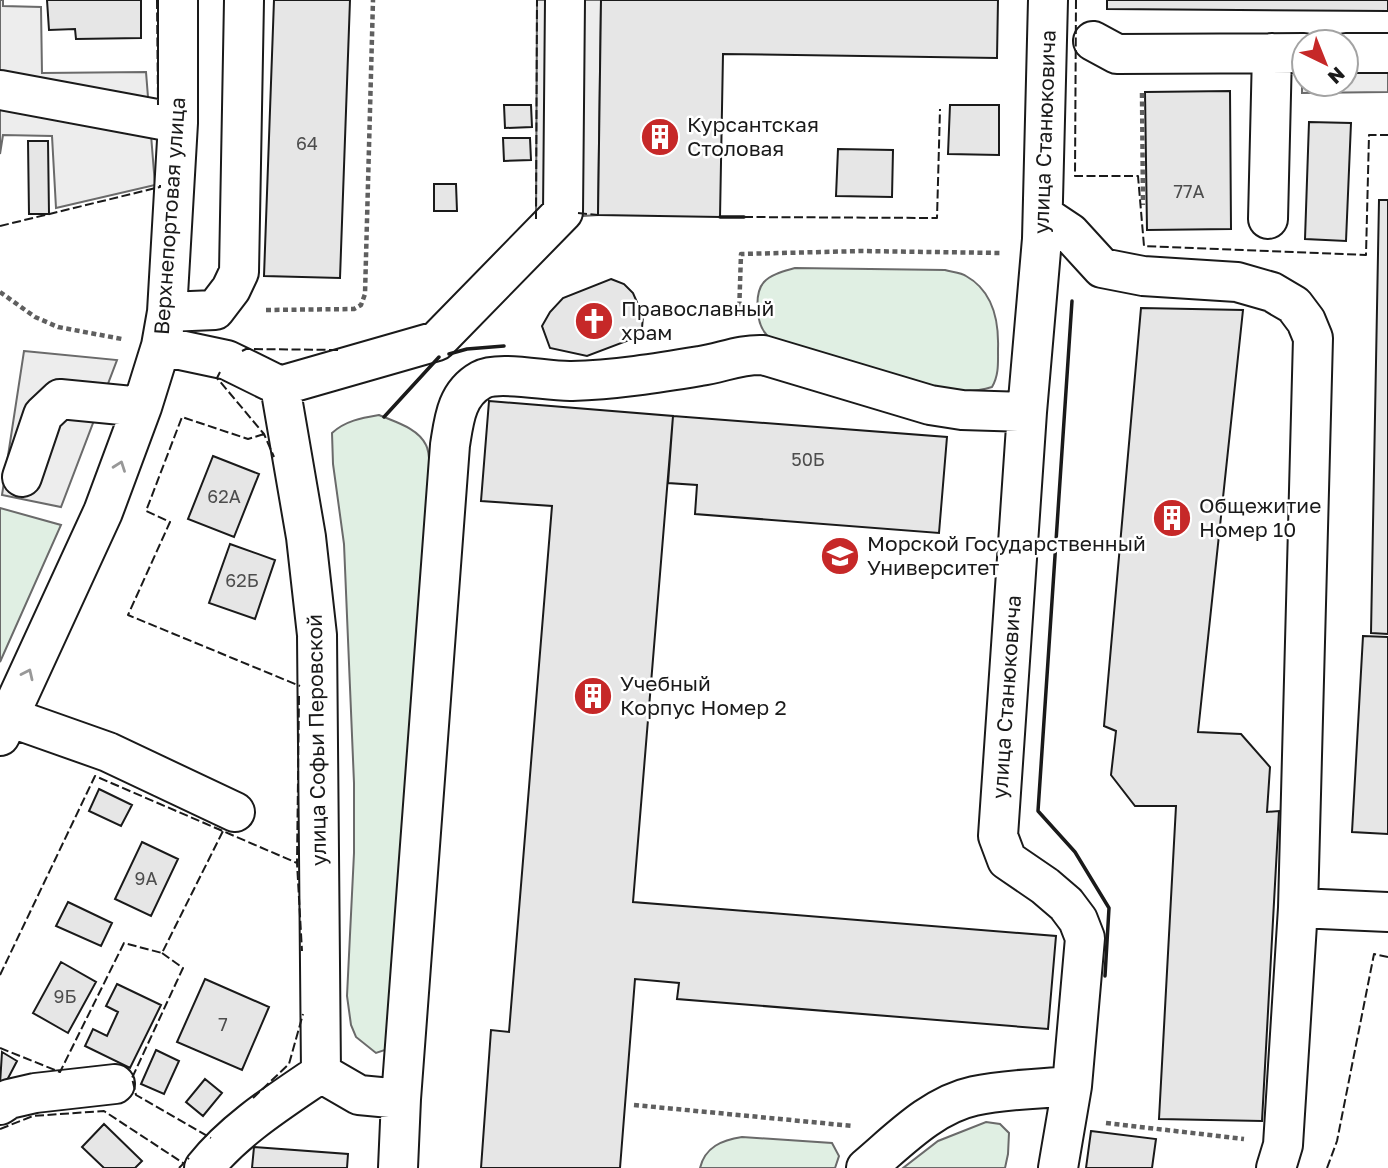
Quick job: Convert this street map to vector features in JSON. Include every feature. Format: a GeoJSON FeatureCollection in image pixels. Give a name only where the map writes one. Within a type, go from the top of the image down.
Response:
{"type":"FeatureCollection","features":[{"type":"Feature","properties":{"kind":"street","name":"Верхнепортовая улица"},"geometry":{"type":"LineString","coordinates":[[4,726],[103,512],[142,407],[164,329],[178,123],[178,0]]}},
{"type":"Feature","properties":{"kind":"street"},"geometry":{"type":"LineString","coordinates":[[164,329],[215,310],[231,289],[239,272],[244,0]]}},
{"type":"Feature","properties":{"kind":"street"},"geometry":{"type":"LineString","coordinates":[[164,329],[280,386],[438,341],[563,212],[565,0]]}},
{"type":"Feature","properties":{"kind":"street","name":"улица Станюковича"},"geometry":{"type":"LineString","coordinates":[[1048,0],[1041,254],[1027,412],[998,836],[1007,860],[1066,904],[1078,920],[1085,938],[1072,1086],[1058,1168]]}},
{"type":"Feature","properties":{"kind":"street"},"geometry":{"type":"LineString","coordinates":[[1093,41],[1117,54],[1288,53],[1268,219]]}},
{"type":"Feature","properties":{"kind":"street"},"geometry":{"type":"LineString","coordinates":[[1360,53],[1388,53]]}},
{"type":"Feature","properties":{"kind":"street"},"geometry":{"type":"LineString","coordinates":[[0,90],[178,123]]}},
{"type":"Feature","properties":{"kind":"street"},"geometry":{"type":"LineString","coordinates":[[1043,215],[1070,233],[1102,268],[1143,276],[1237,282],[1272,292],[1294,306],[1306,321],[1313,338],[1298,908],[1279,1156]]}},
{"type":"Feature","properties":{"kind":"street"},"geometry":{"type":"LineString","coordinates":[[398,1168],[450,445],[455,409],[474,386],[483,379],[506,376],[572,381],[655,374],[745,355],[762,355],[930,405],[962,410],[1027,412]]}},
{"type":"Feature","properties":{"kind":"street","name":"улица Софьи Перовской"},"geometry":{"type":"LineString","coordinates":[[280,386],[306,537],[317,635],[321,1073]]}},
{"type":"Feature","properties":{"kind":"street"},"geometry":{"type":"LineString","coordinates":[[22,477],[43,415],[60,399],[142,407]]}},
{"type":"Feature","properties":{"kind":"street"},"geometry":{"type":"LineString","coordinates":[[4,726],[108,752],[235,812]]}},
{"type":"Feature","properties":{"kind":"street"},"geometry":{"type":"LineString","coordinates":[[1298,908],[1388,912]]}},
{"type":"Feature","properties":{"kind":"street"},"geometry":{"type":"LineString","coordinates":[[204,1168],[215,1154],[275,1104],[321,1073],[359,1095],[401,1099]]}},
{"type":"Feature","properties":{"kind":"street"},"geometry":{"type":"LineString","coordinates":[[0,1105],[9,1098],[35,1093],[115,1084]]}},
{"type":"Feature","properties":{"kind":"street"},"geometry":{"type":"LineString","coordinates":[[866,1168],[909,1131],[941,1109],[973,1096],[1072,1086]]}},
{"type":"Feature","properties":{"kind":"path"},"geometry":{"type":"LineString","coordinates":[[215,310],[354,309],[361,305],[365,294],[373,0]]}},
{"type":"Feature","properties":{"kind":"path"},"geometry":{"type":"LineString","coordinates":[[1142,54],[1143,205]]}},
{"type":"Feature","properties":{"kind":"path"},"geometry":{"type":"LineString","coordinates":[[737,358],[741,254],[862,251],[1041,254]]}},
{"type":"Feature","properties":{"kind":"path"},"geometry":{"type":"LineString","coordinates":[[0,292],[35,317],[58,327],[164,329]]}},
{"type":"Feature","properties":{"kind":"path"},"geometry":{"type":"LineString","coordinates":[[634,1105],[909,1131]]}},
{"type":"Feature","properties":{"kind":"path"},"geometry":{"type":"LineString","coordinates":[[1126,1125],[1279,1156]]}},
{"type":"Feature","properties":{"kind":"green space"},"geometry":{"type":"Polygon","coordinates":[[[795,268],[945,270],[964,275],[983,290],[993,308],[998,338],[998,364],[992,387],[963,391],[918,384],[779,344],[767,335],[760,323],[759,293],[767,279],[795,268]]]}},
{"type":"Feature","properties":{"kind":"green space"},"geometry":{"type":"Polygon","coordinates":[[[379,415],[418,434],[428,451],[430,473],[389,1045],[385,1050],[376,1053],[356,1037],[351,1025],[347,996],[354,853],[354,783],[344,544],[333,464],[332,433],[348,423],[379,415]]]}},
{"type":"Feature","properties":{"kind":"green space"},"geometry":{"type":"Polygon","coordinates":[[[0,508],[61,525],[0,662],[0,508]]]}},
{"type":"Feature","properties":{"kind":"green space"},"geometry":{"type":"Polygon","coordinates":[[[986,1122],[1000,1124],[1009,1133],[1005,1168],[903,1168],[938,1141],[986,1122]]]}},
{"type":"Feature","properties":{"kind":"green space"},"geometry":{"type":"Polygon","coordinates":[[[742,1137],[832,1143],[839,1156],[835,1168],[700,1168],[706,1155],[715,1146],[742,1137]]]}},
{"type":"Feature","properties":{"kind":"shaded area"},"geometry":{"type":"Polygon","coordinates":[[[0,0],[3,0],[3,6],[41,7],[42,73],[146,72],[155,185],[56,208],[52,136],[3,135],[0,154],[0,0]]]}},
{"type":"Feature","properties":{"kind":"shaded area"},"geometry":{"type":"Polygon","coordinates":[[[537,0],[601,0],[598,215],[536,219],[537,0]]]}},
{"type":"Feature","properties":{"kind":"shaded area"},"geometry":{"type":"Polygon","coordinates":[[[1360,62],[1388,62],[1388,92],[1360,92],[1360,62]]]}},
{"type":"Feature","properties":{"kind":"shaded area"},"geometry":{"type":"Polygon","coordinates":[[[24,351],[117,360],[61,507],[2,495],[24,351]]]}},
{"type":"Feature","properties":{"kind":"building"},"geometry":{"type":"Polygon","coordinates":[[[47,0],[141,0],[141,38],[76,39],[75,29],[49,30],[47,0]]]}},
{"type":"Feature","properties":{"kind":"building"},"geometry":{"type":"Polygon","coordinates":[[[274,0],[350,0],[340,278],[264,276],[274,0]]]}},
{"type":"Feature","properties":{"kind":"building","name":"Курсантская Столовая"},"geometry":{"type":"Polygon","coordinates":[[[601,0],[998,0],[997,58],[723,54],[720,217],[598,215],[601,0]]]}},
{"type":"Feature","properties":{"kind":"building"},"geometry":{"type":"Polygon","coordinates":[[[1107,0],[1388,0],[1388,11],[1107,9],[1107,0]]]}},
{"type":"Feature","properties":{"kind":"building"},"geometry":{"type":"Polygon","coordinates":[[[1230,91],[1231,229],[1147,230],[1145,92],[1230,91]]]}},
{"type":"Feature","properties":{"kind":"building"},"geometry":{"type":"Polygon","coordinates":[[[504,105],[531,105],[532,127],[505,128],[504,105]]]}},
{"type":"Feature","properties":{"kind":"building"},"geometry":{"type":"Polygon","coordinates":[[[950,105],[999,105],[999,155],[948,154],[950,105]]]}},
{"type":"Feature","properties":{"kind":"building"},"geometry":{"type":"Polygon","coordinates":[[[1309,122],[1351,123],[1346,241],[1305,239],[1309,122]]]}},
{"type":"Feature","properties":{"kind":"building"},"geometry":{"type":"Polygon","coordinates":[[[503,138],[530,138],[531,160],[504,161],[503,138]]]}},
{"type":"Feature","properties":{"kind":"building"},"geometry":{"type":"Polygon","coordinates":[[[28,141],[48,141],[49,214],[29,214],[28,141]]]}},
{"type":"Feature","properties":{"kind":"building"},"geometry":{"type":"Polygon","coordinates":[[[838,149],[893,150],[892,197],[836,196],[838,149]]]}},
{"type":"Feature","properties":{"kind":"building"},"geometry":{"type":"Polygon","coordinates":[[[434,184],[456,184],[457,211],[434,211],[434,184]]]}},
{"type":"Feature","properties":{"kind":"building"},"geometry":{"type":"Polygon","coordinates":[[[1379,200],[1388,200],[1388,634],[1371,633],[1379,200]]]}},
{"type":"Feature","properties":{"kind":"building","name":"Православный храм"},"geometry":{"type":"Polygon","coordinates":[[[611,279],[624,284],[633,293],[643,316],[642,328],[632,339],[587,356],[550,348],[542,326],[550,312],[563,298],[611,279]]]}},
{"type":"Feature","properties":{"kind":"building","name":"Общежитие Номер 10"},"geometry":{"type":"Polygon","coordinates":[[[1141,308],[1243,310],[1198,732],[1241,734],[1270,767],[1267,812],[1279,811],[1262,1121],[1159,1119],[1176,806],[1135,806],[1111,775],[1116,731],[1104,726],[1141,308]]]}},
{"type":"Feature","properties":{"kind":"building","name":"Учебный Корпус Номер 2"},"geometry":{"type":"Polygon","coordinates":[[[489,401],[673,416],[633,902],[1056,936],[1048,1029],[677,999],[679,983],[635,979],[620,1168],[481,1168],[491,1030],[509,1032],[552,506],[481,501],[489,401]]]}},
{"type":"Feature","properties":{"kind":"building"},"geometry":{"type":"Polygon","coordinates":[[[673,416],[947,437],[939,533],[695,514],[697,485],[668,483],[673,416]]]}},
{"type":"Feature","properties":{"kind":"building"},"geometry":{"type":"Polygon","coordinates":[[[213,456],[259,474],[234,537],[188,519],[213,456]]]}},
{"type":"Feature","properties":{"kind":"building"},"geometry":{"type":"Polygon","coordinates":[[[230,544],[275,560],[255,619],[209,603],[230,544]]]}},
{"type":"Feature","properties":{"kind":"building"},"geometry":{"type":"Polygon","coordinates":[[[1363,636],[1388,637],[1388,834],[1352,832],[1363,636]]]}},
{"type":"Feature","properties":{"kind":"building"},"geometry":{"type":"Polygon","coordinates":[[[99,789],[132,805],[121,826],[89,811],[99,789]]]}},
{"type":"Feature","properties":{"kind":"building"},"geometry":{"type":"Polygon","coordinates":[[[142,842],[178,859],[151,916],[115,899],[142,842]]]}},
{"type":"Feature","properties":{"kind":"building"},"geometry":{"type":"Polygon","coordinates":[[[68,902],[112,923],[101,946],[56,926],[68,902]]]}},
{"type":"Feature","properties":{"kind":"building"},"geometry":{"type":"Polygon","coordinates":[[[61,962],[96,982],[68,1033],[33,1013],[61,962]]]}},
{"type":"Feature","properties":{"kind":"building"},"geometry":{"type":"Polygon","coordinates":[[[205,979],[269,1007],[242,1070],[177,1042],[205,979]]]}},
{"type":"Feature","properties":{"kind":"building"},"geometry":{"type":"Polygon","coordinates":[[[117,984],[161,1005],[130,1068],[85,1046],[93,1029],[107,1036],[118,1012],[106,1006],[117,984]]]}},
{"type":"Feature","properties":{"kind":"building"},"geometry":{"type":"Polygon","coordinates":[[[156,1050],[179,1061],[164,1094],[141,1084],[156,1050]]]}},
{"type":"Feature","properties":{"kind":"building"},"geometry":{"type":"Polygon","coordinates":[[[2,1052],[17,1061],[4,1086],[0,1084],[2,1052]]]}},
{"type":"Feature","properties":{"kind":"building"},"geometry":{"type":"Polygon","coordinates":[[[205,1079],[222,1093],[203,1116],[186,1102],[205,1079]]]}},
{"type":"Feature","properties":{"kind":"building"},"geometry":{"type":"Polygon","coordinates":[[[104,1124],[142,1161],[135,1168],[104,1168],[82,1147],[104,1124]]]}},
{"type":"Feature","properties":{"kind":"building"},"geometry":{"type":"Polygon","coordinates":[[[1091,1131],[1156,1139],[1152,1168],[1086,1168],[1091,1131]]]}},
{"type":"Feature","properties":{"kind":"building"},"geometry":{"type":"Polygon","coordinates":[[[254,1147],[348,1154],[347,1168],[252,1168],[254,1147]]]}},
{"type":"Feature","properties":{"kind":"fence"},"geometry":{"type":"LineString","coordinates":[[157,0],[158,105]]}},
{"type":"Feature","properties":{"kind":"fence"},"geometry":{"type":"LineString","coordinates":[[536,219],[537,0]]}},
{"type":"Feature","properties":{"kind":"fence"},"geometry":{"type":"LineString","coordinates":[[1076,0],[1075,176],[1138,176],[1144,246],[1366,255],[1369,135],[1388,135]]}},
{"type":"Feature","properties":{"kind":"fence"},"geometry":{"type":"LineString","coordinates":[[744,217],[937,218],[940,109]]}},
{"type":"Feature","properties":{"kind":"fence"},"geometry":{"type":"LineString","coordinates":[[0,226],[160,185]]}},
{"type":"Feature","properties":{"kind":"fence"},"geometry":{"type":"LineString","coordinates":[[578,213],[598,215]]}},
{"type":"Feature","properties":{"kind":"fence"},"geometry":{"type":"LineString","coordinates":[[242,351],[339,350]]}},
{"type":"Feature","properties":{"kind":"fence"},"geometry":{"type":"LineString","coordinates":[[220,372],[217,378],[264,434],[274,457]]}},
{"type":"Feature","properties":{"kind":"fence"},"geometry":{"type":"LineString","coordinates":[[264,434],[248,439],[182,417],[146,511],[170,522],[128,615],[300,686]]}},
{"type":"Feature","properties":{"kind":"fence"},"geometry":{"type":"LineString","coordinates":[[299,696],[297,863],[302,951]]}},
{"type":"Feature","properties":{"kind":"fence"},"geometry":{"type":"LineString","coordinates":[[0,975],[95,776],[297,863]]}},
{"type":"Feature","properties":{"kind":"fence"},"geometry":{"type":"LineString","coordinates":[[0,1048],[60,1072],[124,943],[162,953],[223,831]]}},
{"type":"Feature","properties":{"kind":"fence"},"geometry":{"type":"LineString","coordinates":[[162,953],[183,968],[132,1078],[136,1095],[211,1138]]}},
{"type":"Feature","properties":{"kind":"fence"},"geometry":{"type":"LineString","coordinates":[[1327,1168],[1337,1141],[1374,954],[1388,957]]}},
{"type":"Feature","properties":{"kind":"fence"},"geometry":{"type":"LineString","coordinates":[[253,1098],[289,1064],[303,1014]]}},
{"type":"Feature","properties":{"kind":"fence"},"geometry":{"type":"LineString","coordinates":[[0,1129],[33,1116],[104,1111],[183,1163]]}},
{"type":"Feature","properties":{"kind":"fence"},"geometry":{"type":"LineString","coordinates":[[179,1168],[189,1158]]}},
{"type":"Feature","properties":{"kind":"wall"},"geometry":{"type":"LineString","coordinates":[[720,217],[744,217]]}},
{"type":"Feature","properties":{"kind":"wall"},"geometry":{"type":"LineString","coordinates":[[1072,301],[1038,811],[1075,852],[1109,908],[1105,976]]}},
{"type":"Feature","properties":{"kind":"wall"},"geometry":{"type":"LineString","coordinates":[[449,354],[467,349],[504,346]]}},
{"type":"Feature","properties":{"kind":"wall"},"geometry":{"type":"LineString","coordinates":[[384,417],[439,357]]}},
{"type":"Feature","properties":{"kind":"place","name":"Курсантская Столовая"},"geometry":{"type":"Point","coordinates":[660,137]}},
{"type":"Feature","properties":{"kind":"place","name":"Православный храм"},"geometry":{"type":"Point","coordinates":[594,321]}},
{"type":"Feature","properties":{"kind":"place","name":"Общежитие Номер 10"},"geometry":{"type":"Point","coordinates":[1172,518]}},
{"type":"Feature","properties":{"kind":"place","name":"Морской Государственный Университет"},"geometry":{"type":"Point","coordinates":[840,556]}},
{"type":"Feature","properties":{"kind":"place","name":"Учебный Корпус Номер 2"},"geometry":{"type":"Point","coordinates":[593,696]}}]}
